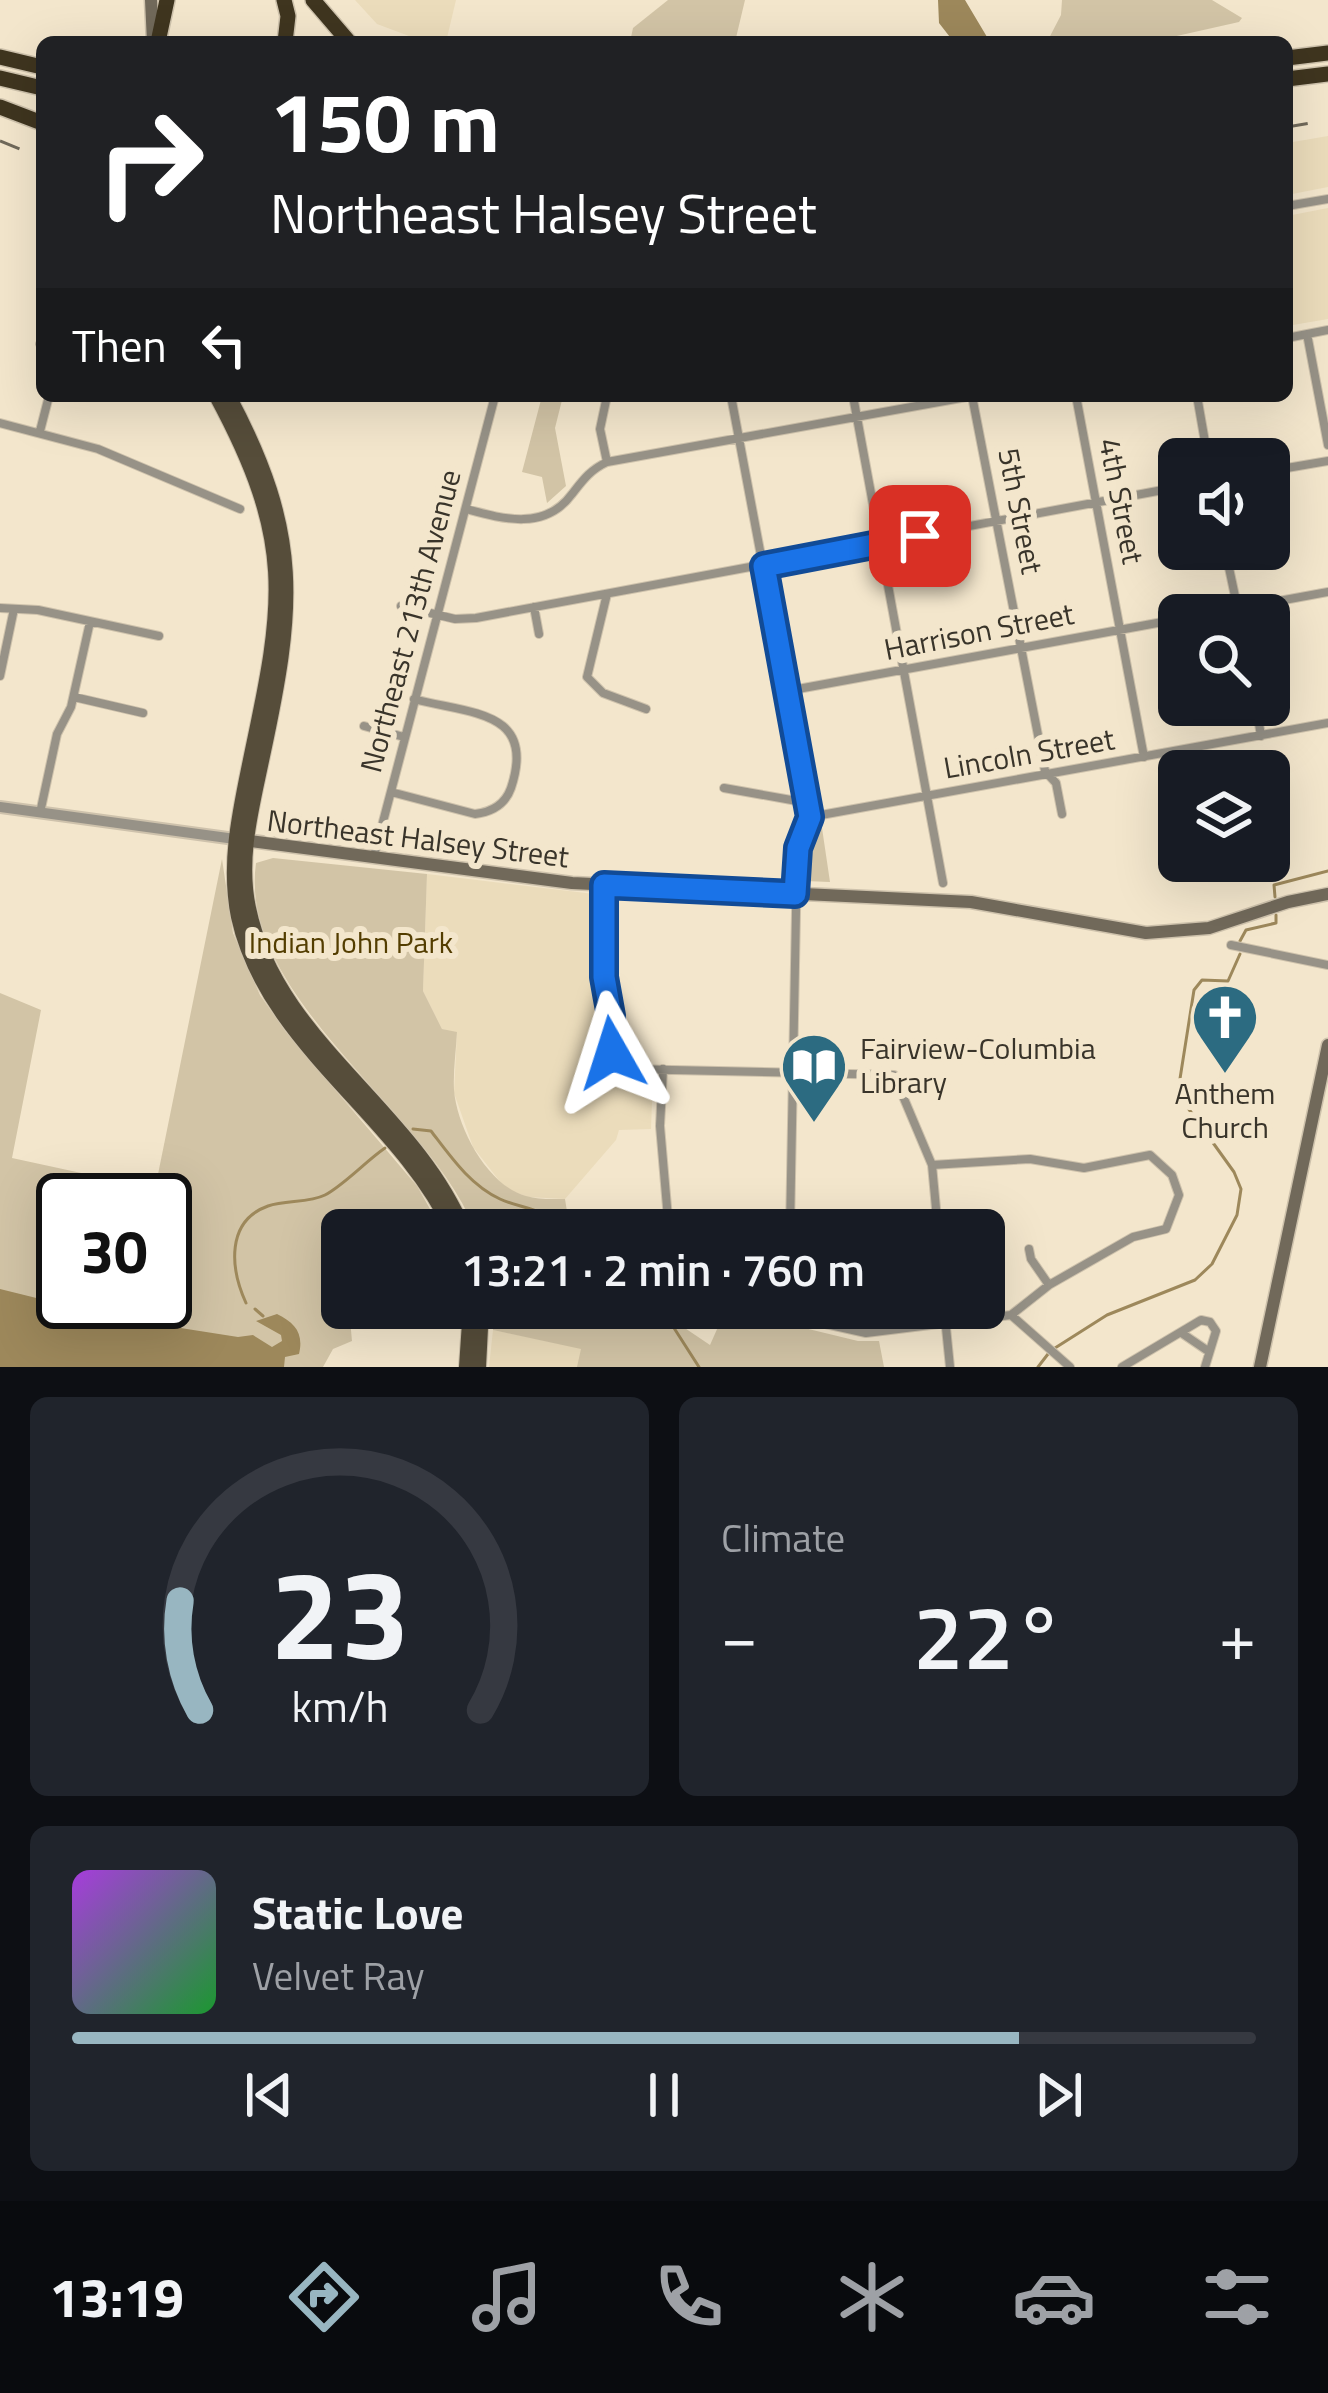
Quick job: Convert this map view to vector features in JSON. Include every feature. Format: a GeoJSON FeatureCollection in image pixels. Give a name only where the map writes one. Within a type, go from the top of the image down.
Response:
{"type":"FeatureCollection","features":[{"type":"Feature","properties":{"kind":"highway"},"geometry":{"type":"LineString","coordinates":[[158,36],[167,0]]}},
{"type":"Feature","properties":{"kind":"highway"},"geometry":{"type":"LineString","coordinates":[[284,0],[286,36]]}},
{"type":"Feature","properties":{"kind":"highway"},"geometry":{"type":"LineString","coordinates":[[313,0],[344,36]]}},
{"type":"Feature","properties":{"kind":"highway"},"geometry":{"type":"LineString","coordinates":[[1293,57],[1328,53]]}},
{"type":"Feature","properties":{"kind":"highway"},"geometry":{"type":"LineString","coordinates":[[0,57],[36,66]]}},
{"type":"Feature","properties":{"kind":"highway"},"geometry":{"type":"LineString","coordinates":[[1293,78],[1328,74]]}},
{"type":"Feature","properties":{"kind":"highway"},"geometry":{"type":"LineString","coordinates":[[0,78],[36,87]]}},
{"type":"Feature","properties":{"kind":"highway"},"geometry":{"type":"LineString","coordinates":[[0,107],[36,121]]}},
{"type":"Feature","properties":{"kind":"main road"},"geometry":{"type":"LineString","coordinates":[[151,0],[155,36]]}},
{"type":"Feature","properties":{"kind":"main road"},"geometry":{"type":"LineString","coordinates":[[219,402],[262,494],[278,583],[275,639],[241,840],[248,905],[273,977],[434,1174],[453,1209]]}},
{"type":"Feature","properties":{"kind":"main road"},"geometry":{"type":"LineString","coordinates":[[232,402],[274,494],[289,588],[281,670],[233,875],[239,920],[266,989],[295,1030],[422,1178],[440,1209]]}},
{"type":"Feature","properties":{"kind":"main road","name":"Northeast Halsey Street"},"geometry":{"type":"LineString","coordinates":[[241,840],[604,885],[971,902],[1162,934],[1209,928],[1328,894]]}},
{"type":"Feature","properties":{"kind":"main road"},"geometry":{"type":"LineString","coordinates":[[1260,1367],[1328,1046]]}},
{"type":"Feature","properties":{"kind":"main road"},"geometry":{"type":"LineString","coordinates":[[466,1367],[469,1329]]}},
{"type":"Feature","properties":{"kind":"main road"},"geometry":{"type":"LineString","coordinates":[[478,1367],[481,1329]]}},
{"type":"Feature","properties":{"kind":"street"},"geometry":{"type":"LineString","coordinates":[[1293,205],[1328,199]]}},
{"type":"Feature","properties":{"kind":"street"},"geometry":{"type":"LineString","coordinates":[[1293,337],[1328,330]]}},
{"type":"Feature","properties":{"kind":"street"},"geometry":{"type":"LineString","coordinates":[[1307,334],[1328,445]]}},
{"type":"Feature","properties":{"kind":"street"},"geometry":{"type":"LineString","coordinates":[[40,431],[47,402]]}},
{"type":"Feature","properties":{"kind":"street","name":"Northeast 213th Avenue"},"geometry":{"type":"LineString","coordinates":[[374,858],[493,402]]}},
{"type":"Feature","properties":{"kind":"street"},"geometry":{"type":"LineString","coordinates":[[606,402],[600,429],[607,462]]}},
{"type":"Feature","properties":{"kind":"street"},"geometry":{"type":"LineString","coordinates":[[732,402],[810,817],[798,848],[795,894],[790,1209]]}},
{"type":"Feature","properties":{"kind":"street"},"geometry":{"type":"LineString","coordinates":[[855,402],[943,883]]}},
{"type":"Feature","properties":{"kind":"street"},"geometry":{"type":"LineString","coordinates":[[466,509],[512,520],[538,518],[561,505],[589,472],[607,462],[939,402]]}},
{"type":"Feature","properties":{"kind":"street","name":"5th Street"},"geometry":{"type":"LineString","coordinates":[[973,402],[1045,771],[1056,783],[1062,814]]}},
{"type":"Feature","properties":{"kind":"street","name":"4th Street"},"geometry":{"type":"LineString","coordinates":[[1077,402],[1144,757]]}},
{"type":"Feature","properties":{"kind":"street"},"geometry":{"type":"LineString","coordinates":[[1197,402],[1204,438]]}},
{"type":"Feature","properties":{"kind":"street"},"geometry":{"type":"LineString","coordinates":[[0,423],[40,431],[165,474],[240,509]]}},
{"type":"Feature","properties":{"kind":"street"},"geometry":{"type":"LineString","coordinates":[[1290,467],[1328,461]]}},
{"type":"Feature","properties":{"kind":"street"},"geometry":{"type":"LineString","coordinates":[[401,606],[464,619],[1158,491]]}},
{"type":"Feature","properties":{"kind":"street"},"geometry":{"type":"LineString","coordinates":[[1290,600],[1328,592]]}},
{"type":"Feature","properties":{"kind":"street"},"geometry":{"type":"LineString","coordinates":[[607,594],[587,676],[603,693],[646,709]]}},
{"type":"Feature","properties":{"kind":"street"},"geometry":{"type":"LineString","coordinates":[[534,607],[539,634]]}},
{"type":"Feature","properties":{"kind":"street"},"geometry":{"type":"LineString","coordinates":[[0,608],[159,636]]}},
{"type":"Feature","properties":{"kind":"street"},"geometry":{"type":"LineString","coordinates":[[0,676],[14,609]]}},
{"type":"Feature","properties":{"kind":"street"},"geometry":{"type":"LineString","coordinates":[[40,812],[57,734],[74,698],[90,622]]}},
{"type":"Feature","properties":{"kind":"street","name":"Harrison Street"},"geometry":{"type":"LineString","coordinates":[[787,692],[1158,623]]}},
{"type":"Feature","properties":{"kind":"street"},"geometry":{"type":"LineString","coordinates":[[74,698],[143,713]]}},
{"type":"Feature","properties":{"kind":"street"},"geometry":{"type":"LineString","coordinates":[[391,792],[475,814],[501,804],[511,788],[518,746],[509,729],[493,720],[414,699]]}},
{"type":"Feature","properties":{"kind":"street","name":"Lincoln Street"},"geometry":{"type":"LineString","coordinates":[[810,817],[1328,723]]}},
{"type":"Feature","properties":{"kind":"street"},"geometry":{"type":"LineString","coordinates":[[364,726],[404,737]]}},
{"type":"Feature","properties":{"kind":"street"},"geometry":{"type":"LineString","coordinates":[[1260,726],[1262,736]]}},
{"type":"Feature","properties":{"kind":"street"},"geometry":{"type":"LineString","coordinates":[[724,788],[808,803]]}},
{"type":"Feature","properties":{"kind":"street","name":"Northeast Halsey Street"},"geometry":{"type":"LineString","coordinates":[[0,807],[241,840]]}},
{"type":"Feature","properties":{"kind":"street"},"geometry":{"type":"LineString","coordinates":[[604,885],[604,977],[612,1053],[619,1066],[894,1075],[928,1151],[936,1209]]}},
{"type":"Feature","properties":{"kind":"street"},"geometry":{"type":"LineString","coordinates":[[1231,945],[1328,965]]}},
{"type":"Feature","properties":{"kind":"street"},"geometry":{"type":"LineString","coordinates":[[663,1069],[660,1126],[667,1209]]}},
{"type":"Feature","properties":{"kind":"street"},"geometry":{"type":"LineString","coordinates":[[932,1165],[1030,1159],[1084,1168],[1143,1155],[1158,1158],[1172,1175],[1179,1195],[1166,1229],[1133,1238],[1005,1316]]}},
{"type":"Feature","properties":{"kind":"street"},"geometry":{"type":"LineString","coordinates":[[1029,1249],[1049,1285]]}},
{"type":"Feature","properties":{"kind":"street"},"geometry":{"type":"LineString","coordinates":[[1011,1315],[1070,1367]]}},
{"type":"Feature","properties":{"kind":"street"},"geometry":{"type":"LineString","coordinates":[[1122,1367],[1201,1320],[1210,1322],[1216,1331],[1205,1367]]}},
{"type":"Feature","properties":{"kind":"street"},"geometry":{"type":"LineString","coordinates":[[850,1329],[866,1333],[892,1329]]}},
{"type":"Feature","properties":{"kind":"street"},"geometry":{"type":"LineString","coordinates":[[946,1329],[950,1367]]}},
{"type":"Feature","properties":{"kind":"street"},"geometry":{"type":"LineString","coordinates":[[1183,1334],[1208,1351]]}},
{"type":"Feature","properties":{"kind":"shaded area"},"geometry":{"type":"Polygon","coordinates":[[[355,0],[456,0],[447,36],[409,36],[377,24],[355,0]]]}},
{"type":"Feature","properties":{"kind":"shaded area"},"geometry":{"type":"Polygon","coordinates":[[[938,0],[965,0],[986,36],[949,36],[939,23],[938,0]]]}},
{"type":"Feature","properties":{"kind":"shaded area"},"geometry":{"type":"Polygon","coordinates":[[[1328,136],[1328,187],[1293,194],[1293,142],[1328,136]]]}},
{"type":"Feature","properties":{"kind":"shaded area"},"geometry":{"type":"Polygon","coordinates":[[[1328,208],[1328,319],[1293,325],[1293,215],[1328,208]]]}},
{"type":"Feature","properties":{"kind":"shaded area"},"geometry":{"type":"Polygon","coordinates":[[[427,874],[594,894],[599,901],[603,1057],[607,1067],[621,1076],[653,1076],[651,1129],[619,1130],[616,1140],[565,1199],[512,1191],[473,1147],[454,1093],[457,1033],[442,1029],[423,991],[427,874]]]}},
{"type":"Feature","properties":{"kind":"shaded area"},"geometry":{"type":"Polygon","coordinates":[[[0,1289],[36,1298],[36,1329],[187,1329],[253,1335],[272,1347],[282,1341],[281,1335],[256,1321],[277,1314],[297,1330],[300,1340],[299,1354],[285,1357],[284,1367],[0,1367],[0,1289]]]}},
{"type":"Feature","properties":{"kind":"shaded area"},"geometry":{"type":"Polygon","coordinates":[[[493,1330],[671,1367],[489,1367],[493,1330]]]}},
{"type":"Feature","properties":{"kind":"green space"},"geometry":{"type":"Polygon","coordinates":[[[668,0],[745,0],[736,36],[631,36],[633,28],[668,0]]]}},
{"type":"Feature","properties":{"kind":"green space"},"geometry":{"type":"Polygon","coordinates":[[[1062,0],[1212,0],[1242,18],[1177,36],[1050,36],[1061,15],[1062,0]]]}},
{"type":"Feature","properties":{"kind":"green space"},"geometry":{"type":"Polygon","coordinates":[[[540,402],[562,402],[555,428],[566,486],[547,503],[542,477],[522,472],[540,402]]]}},
{"type":"Feature","properties":{"kind":"green space"},"geometry":{"type":"Polygon","coordinates":[[[822,828],[830,882],[805,881],[814,829],[822,828]]]}},
{"type":"Feature","properties":{"kind":"green space","name":"Indian John Park"},"geometry":{"type":"Polygon","coordinates":[[[273,858],[427,874],[423,991],[442,1029],[457,1032],[454,1090],[468,1138],[499,1181],[526,1196],[565,1199],[567,1209],[464,1209],[419,1141],[305,1007],[276,961],[258,913],[256,863],[273,858]]]}},
{"type":"Feature","properties":{"kind":"green space"},"geometry":{"type":"Polygon","coordinates":[[[222,859],[233,933],[260,995],[417,1186],[430,1209],[321,1209],[321,1329],[351,1329],[352,1341],[333,1349],[323,1367],[0,1367],[0,993],[41,1010],[12,1158],[81,1173],[36,1173],[36,1329],[192,1329],[192,1173],[158,1173],[222,859]]]}},
{"type":"Feature","properties":{"kind":"green space"},"geometry":{"type":"Polygon","coordinates":[[[686,1329],[710,1345],[717,1329],[808,1329],[879,1341],[884,1367],[577,1367],[581,1349],[493,1330],[686,1329]]]}},
{"type":"Feature","properties":{"kind":"waterway"},"geometry":{"type":"LineString","coordinates":[[1275,897],[1274,885],[1328,871]]}},
{"type":"Feature","properties":{"kind":"waterway"},"geometry":{"type":"LineString","coordinates":[[1240,941],[1246,930],[1276,923],[1276,915]]}},
{"type":"Feature","properties":{"kind":"waterway"},"geometry":{"type":"LineString","coordinates":[[1055,1348],[1107,1315],[1195,1280],[1212,1264],[1237,1215],[1241,1189],[1234,1172],[1188,1108],[1179,1085],[1194,990],[1202,980],[1228,981],[1240,954]]}},
{"type":"Feature","properties":{"kind":"waterway"},"geometry":{"type":"LineString","coordinates":[[413,1129],[431,1131],[462,1170],[489,1193],[528,1209]]}},
{"type":"Feature","properties":{"kind":"waterway"},"geometry":{"type":"LineString","coordinates":[[246,1303],[235,1261],[238,1234],[245,1223],[268,1206],[325,1195],[385,1148]]}},
{"type":"Feature","properties":{"kind":"waterway"},"geometry":{"type":"LineString","coordinates":[[255,1309],[263,1316]]}},
{"type":"Feature","properties":{"kind":"waterway"},"geometry":{"type":"LineString","coordinates":[[675,1329],[699,1367]]}},
{"type":"Feature","properties":{"kind":"waterway"},"geometry":{"type":"LineString","coordinates":[[1038,1367],[1048,1354]]}},
{"type":"Feature","properties":{"kind":"railway"},"geometry":{"type":"LineString","coordinates":[[1293,126],[1328,120]]}},
{"type":"Feature","properties":{"kind":"railway"},"geometry":{"type":"LineString","coordinates":[[0,141],[36,156]]}},
{"type":"Feature","properties":{"kind":"place","name":"Anthem Church"},"geometry":{"type":"Point","coordinates":[1225,1076]}},
{"type":"Feature","properties":{"kind":"place","name":"Fairview-Columbia Library"},"geometry":{"type":"Point","coordinates":[814,1125]}},
{"type":"Feature","properties":{"kind":"route"},"geometry":{"type":"LineString","coordinates":[[612,1053],[604,977],[604,885],[795,894],[798,848],[810,817],[764,566],[920,536]]}}]}
